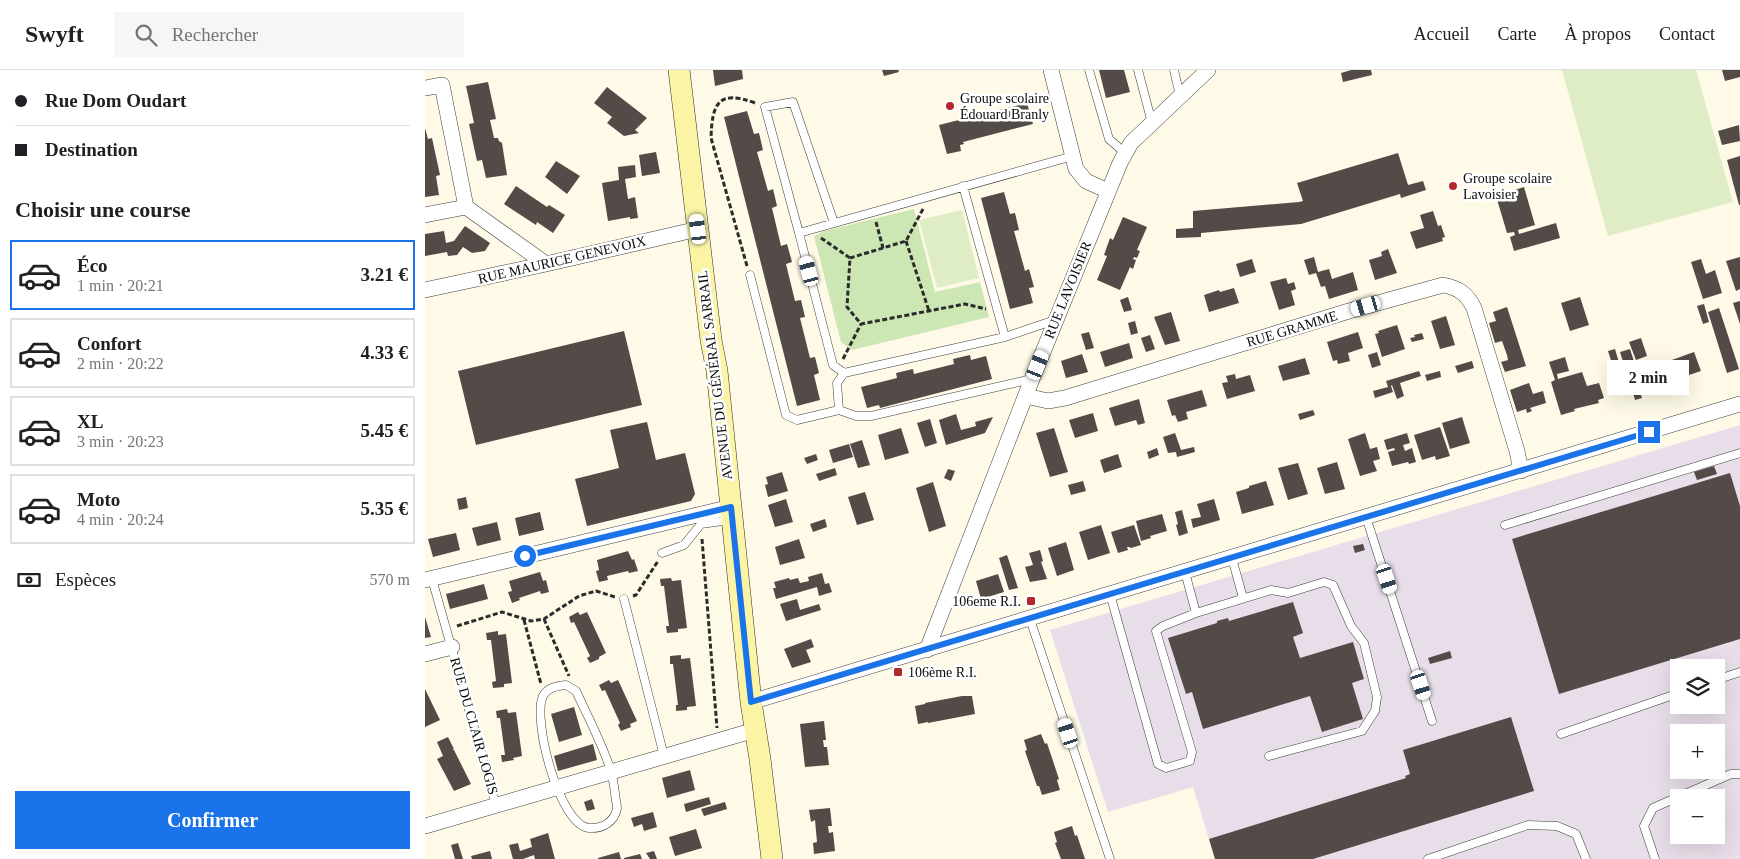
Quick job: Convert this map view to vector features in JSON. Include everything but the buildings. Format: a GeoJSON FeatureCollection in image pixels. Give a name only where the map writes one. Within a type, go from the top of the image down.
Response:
{"type":"FeatureCollection","features":[{"type":"Feature","properties":{"kind":"main road","name":"AVENUE DU GÉNÉRAL SARRAIL"},"geometry":{"type":"LineString","coordinates":[[679,70],[711,340],[717,371],[751,702],[772,859]]}},
{"type":"Feature","properties":{"kind":"street"},"geometry":{"type":"LineString","coordinates":[[1051,70],[1076,169],[1086,181],[1108,191]]}},
{"type":"Feature","properties":{"kind":"street","name":"RUE LAVOISIER"},"geometry":{"type":"LineString","coordinates":[[927,650],[1032,379],[1125,153],[1131,143],[1208,70]]}},
{"type":"Feature","properties":{"kind":"street"},"geometry":{"type":"LineString","coordinates":[[425,88],[442,85],[466,207],[546,264]]}},
{"type":"Feature","properties":{"kind":"street"},"geometry":{"type":"LineString","coordinates":[[425,215],[466,207]]}},
{"type":"Feature","properties":{"kind":"street","name":"RUE MAURICE GENEVOIX"},"geometry":{"type":"LineString","coordinates":[[425,290],[698,229]]}},
{"type":"Feature","properties":{"kind":"street","name":"RUE GRAMME"},"geometry":{"type":"LineString","coordinates":[[1026,396],[1048,401],[1065,398],[1349,311],[1443,285],[1461,291],[1468,297],[1474,308],[1517,451],[1521,471]]}},
{"type":"Feature","properties":{"kind":"street"},"geometry":{"type":"LineString","coordinates":[[751,702],[1740,404]]}},
{"type":"Feature","properties":{"kind":"street"},"geometry":{"type":"LineString","coordinates":[[429,580],[731,513]]}},
{"type":"Feature","properties":{"kind":"street","name":"RUE DU CLAIR LOGIS"},"geometry":{"type":"LineString","coordinates":[[425,654],[451,647]]}},
{"type":"Feature","properties":{"kind":"street","name":"RUE DU CLAIR LOGIS"},"geometry":{"type":"LineString","coordinates":[[425,826],[755,730]]}},
{"type":"Feature","properties":{"kind":"lane"},"geometry":{"type":"LineString","coordinates":[[1089,70],[1109,139],[1125,153]]}},
{"type":"Feature","properties":{"kind":"lane"},"geometry":{"type":"LineString","coordinates":[[1138,70],[1152,123]]}},
{"type":"Feature","properties":{"kind":"lane"},"geometry":{"type":"LineString","coordinates":[[1174,70],[1181,96]]}},
{"type":"Feature","properties":{"kind":"lane"},"geometry":{"type":"LineString","coordinates":[[834,223],[793,102],[765,107],[833,365],[841,371],[1005,337],[1057,320]]}},
{"type":"Feature","properties":{"kind":"lane"},"geometry":{"type":"LineString","coordinates":[[799,233],[1073,156]]}},
{"type":"Feature","properties":{"kind":"lane"},"geometry":{"type":"LineString","coordinates":[[963,186],[1005,337]]}},
{"type":"Feature","properties":{"kind":"lane"},"geometry":{"type":"LineString","coordinates":[[750,275],[783,406],[786,415],[797,420],[839,410],[856,416],[871,416],[1032,379]]}},
{"type":"Feature","properties":{"kind":"lane"},"geometry":{"type":"LineString","coordinates":[[839,410],[837,383],[841,371]]}},
{"type":"Feature","properties":{"kind":"lane"},"geometry":{"type":"LineString","coordinates":[[1505,525],[1740,453]]}},
{"type":"Feature","properties":{"kind":"lane"},"geometry":{"type":"LineString","coordinates":[[663,553],[684,545],[701,524],[731,513]]}},
{"type":"Feature","properties":{"kind":"lane"},"geometry":{"type":"LineString","coordinates":[[1366,517],[1432,721]]}},
{"type":"Feature","properties":{"kind":"lane"},"geometry":{"type":"LineString","coordinates":[[1232,558],[1243,598]]}},
{"type":"Feature","properties":{"kind":"lane"},"geometry":{"type":"LineString","coordinates":[[1185,572],[1196,613]]}},
{"type":"Feature","properties":{"kind":"lane","name":"RUE DU CLAIR LOGIS"},"geometry":{"type":"LineString","coordinates":[[429,580],[447,629],[497,805]]}},
{"type":"Feature","properties":{"kind":"lane"},"geometry":{"type":"LineString","coordinates":[[1110,594],[1158,764],[1166,768],[1190,761],[1192,752],[1156,632],[1163,626],[1196,613],[1271,590],[1288,593],[1324,582],[1333,585],[1351,626],[1364,643],[1377,697],[1375,712],[1362,731],[1269,756]]}},
{"type":"Feature","properties":{"kind":"lane"},"geometry":{"type":"LineString","coordinates":[[624,599],[664,756]]}},
{"type":"Feature","properties":{"kind":"lane"},"geometry":{"type":"LineString","coordinates":[[1030,619],[1110,859]]}},
{"type":"Feature","properties":{"kind":"lane"},"geometry":{"type":"LineString","coordinates":[[1725,677],[1740,672]]}},
{"type":"Feature","properties":{"kind":"lane"},"geometry":{"type":"LineString","coordinates":[[566,685],[576,691],[611,772],[617,808],[612,820],[604,826],[588,828],[578,823],[556,788],[547,757],[540,706],[544,694],[554,686],[566,685]]}},
{"type":"Feature","properties":{"kind":"lane"},"geometry":{"type":"LineString","coordinates":[[1561,734],[1670,696]]}},
{"type":"Feature","properties":{"kind":"lane"},"geometry":{"type":"LineString","coordinates":[[1655,859],[1643,826],[1653,808],[1731,774],[1739,777]]}},
{"type":"Feature","properties":{"kind":"lane"},"geometry":{"type":"LineString","coordinates":[[1428,859],[1448,856],[1528,825],[1557,826],[1576,834],[1586,859]]}},
{"type":"Feature","properties":{"kind":"path"},"geometry":{"type":"LineString","coordinates":[[750,275],[711,138],[712,118],[718,103],[727,97],[742,98],[765,107]]}},
{"type":"Feature","properties":{"kind":"path"},"geometry":{"type":"LineString","coordinates":[[850,258],[906,241],[931,196]]}},
{"type":"Feature","properties":{"kind":"path"},"geometry":{"type":"LineString","coordinates":[[873,212],[883,248]]}},
{"type":"Feature","properties":{"kind":"path"},"geometry":{"type":"LineString","coordinates":[[809,230],[850,258]]}},
{"type":"Feature","properties":{"kind":"path"},"geometry":{"type":"LineString","coordinates":[[906,241],[929,311]]}},
{"type":"Feature","properties":{"kind":"path"},"geometry":{"type":"LineString","coordinates":[[850,258],[847,307],[861,324]]}},
{"type":"Feature","properties":{"kind":"path"},"geometry":{"type":"LineString","coordinates":[[861,324],[965,304],[998,312]]}},
{"type":"Feature","properties":{"kind":"path"},"geometry":{"type":"LineString","coordinates":[[841,371],[861,324]]}},
{"type":"Feature","properties":{"kind":"path"},"geometry":{"type":"LineString","coordinates":[[701,524],[718,740]]}},
{"type":"Feature","properties":{"kind":"path"},"geometry":{"type":"LineString","coordinates":[[447,629],[502,612],[531,621],[545,619],[579,596],[596,591],[624,599],[636,595],[663,553]]}},
{"type":"Feature","properties":{"kind":"path"},"geometry":{"type":"LineString","coordinates":[[524,619],[544,694]]}},
{"type":"Feature","properties":{"kind":"path"},"geometry":{"type":"LineString","coordinates":[[545,619],[576,691]]}},
{"type":"Feature","properties":{"kind":"shaded area"},"geometry":{"type":"Polygon","coordinates":[[[1740,425],[1740,859],[1215,859],[1193,787],[1108,812],[1050,630],[1740,425]]]}},
{"type":"Feature","properties":{"kind":"green space"},"geometry":{"type":"Polygon","coordinates":[[[1562,70],[1696,70],[1733,202],[1608,236],[1562,70]]]}},
{"type":"Feature","properties":{"kind":"green space"},"geometry":{"type":"Polygon","coordinates":[[[914,209],[935,292],[980,282],[989,317],[852,350],[841,342],[814,236],[824,231],[914,209]]]}},
{"type":"Feature","properties":{"kind":"green space"},"geometry":{"type":"Polygon","coordinates":[[[962,210],[979,278],[937,288],[919,220],[962,210]]]}},
{"type":"Feature","properties":{"kind":"place","name":"Groupe scolaire Édouard Branly"},"geometry":{"type":"Point","coordinates":[950,106]}},
{"type":"Feature","properties":{"kind":"place","name":"Groupe scolaire Lavoisier"},"geometry":{"type":"Point","coordinates":[1453,186]}},
{"type":"Feature","properties":{"kind":"place","name":"106eme R.I."},"geometry":{"type":"Point","coordinates":[1031,601]}},
{"type":"Feature","properties":{"kind":"place","name":"106ème R.I."},"geometry":{"type":"Point","coordinates":[898,672]}},
{"type":"Feature","properties":{"kind":"route"},"geometry":{"type":"LineString","coordinates":[[525,556],[731,507],[751,702],[1649,432]]}}]}
